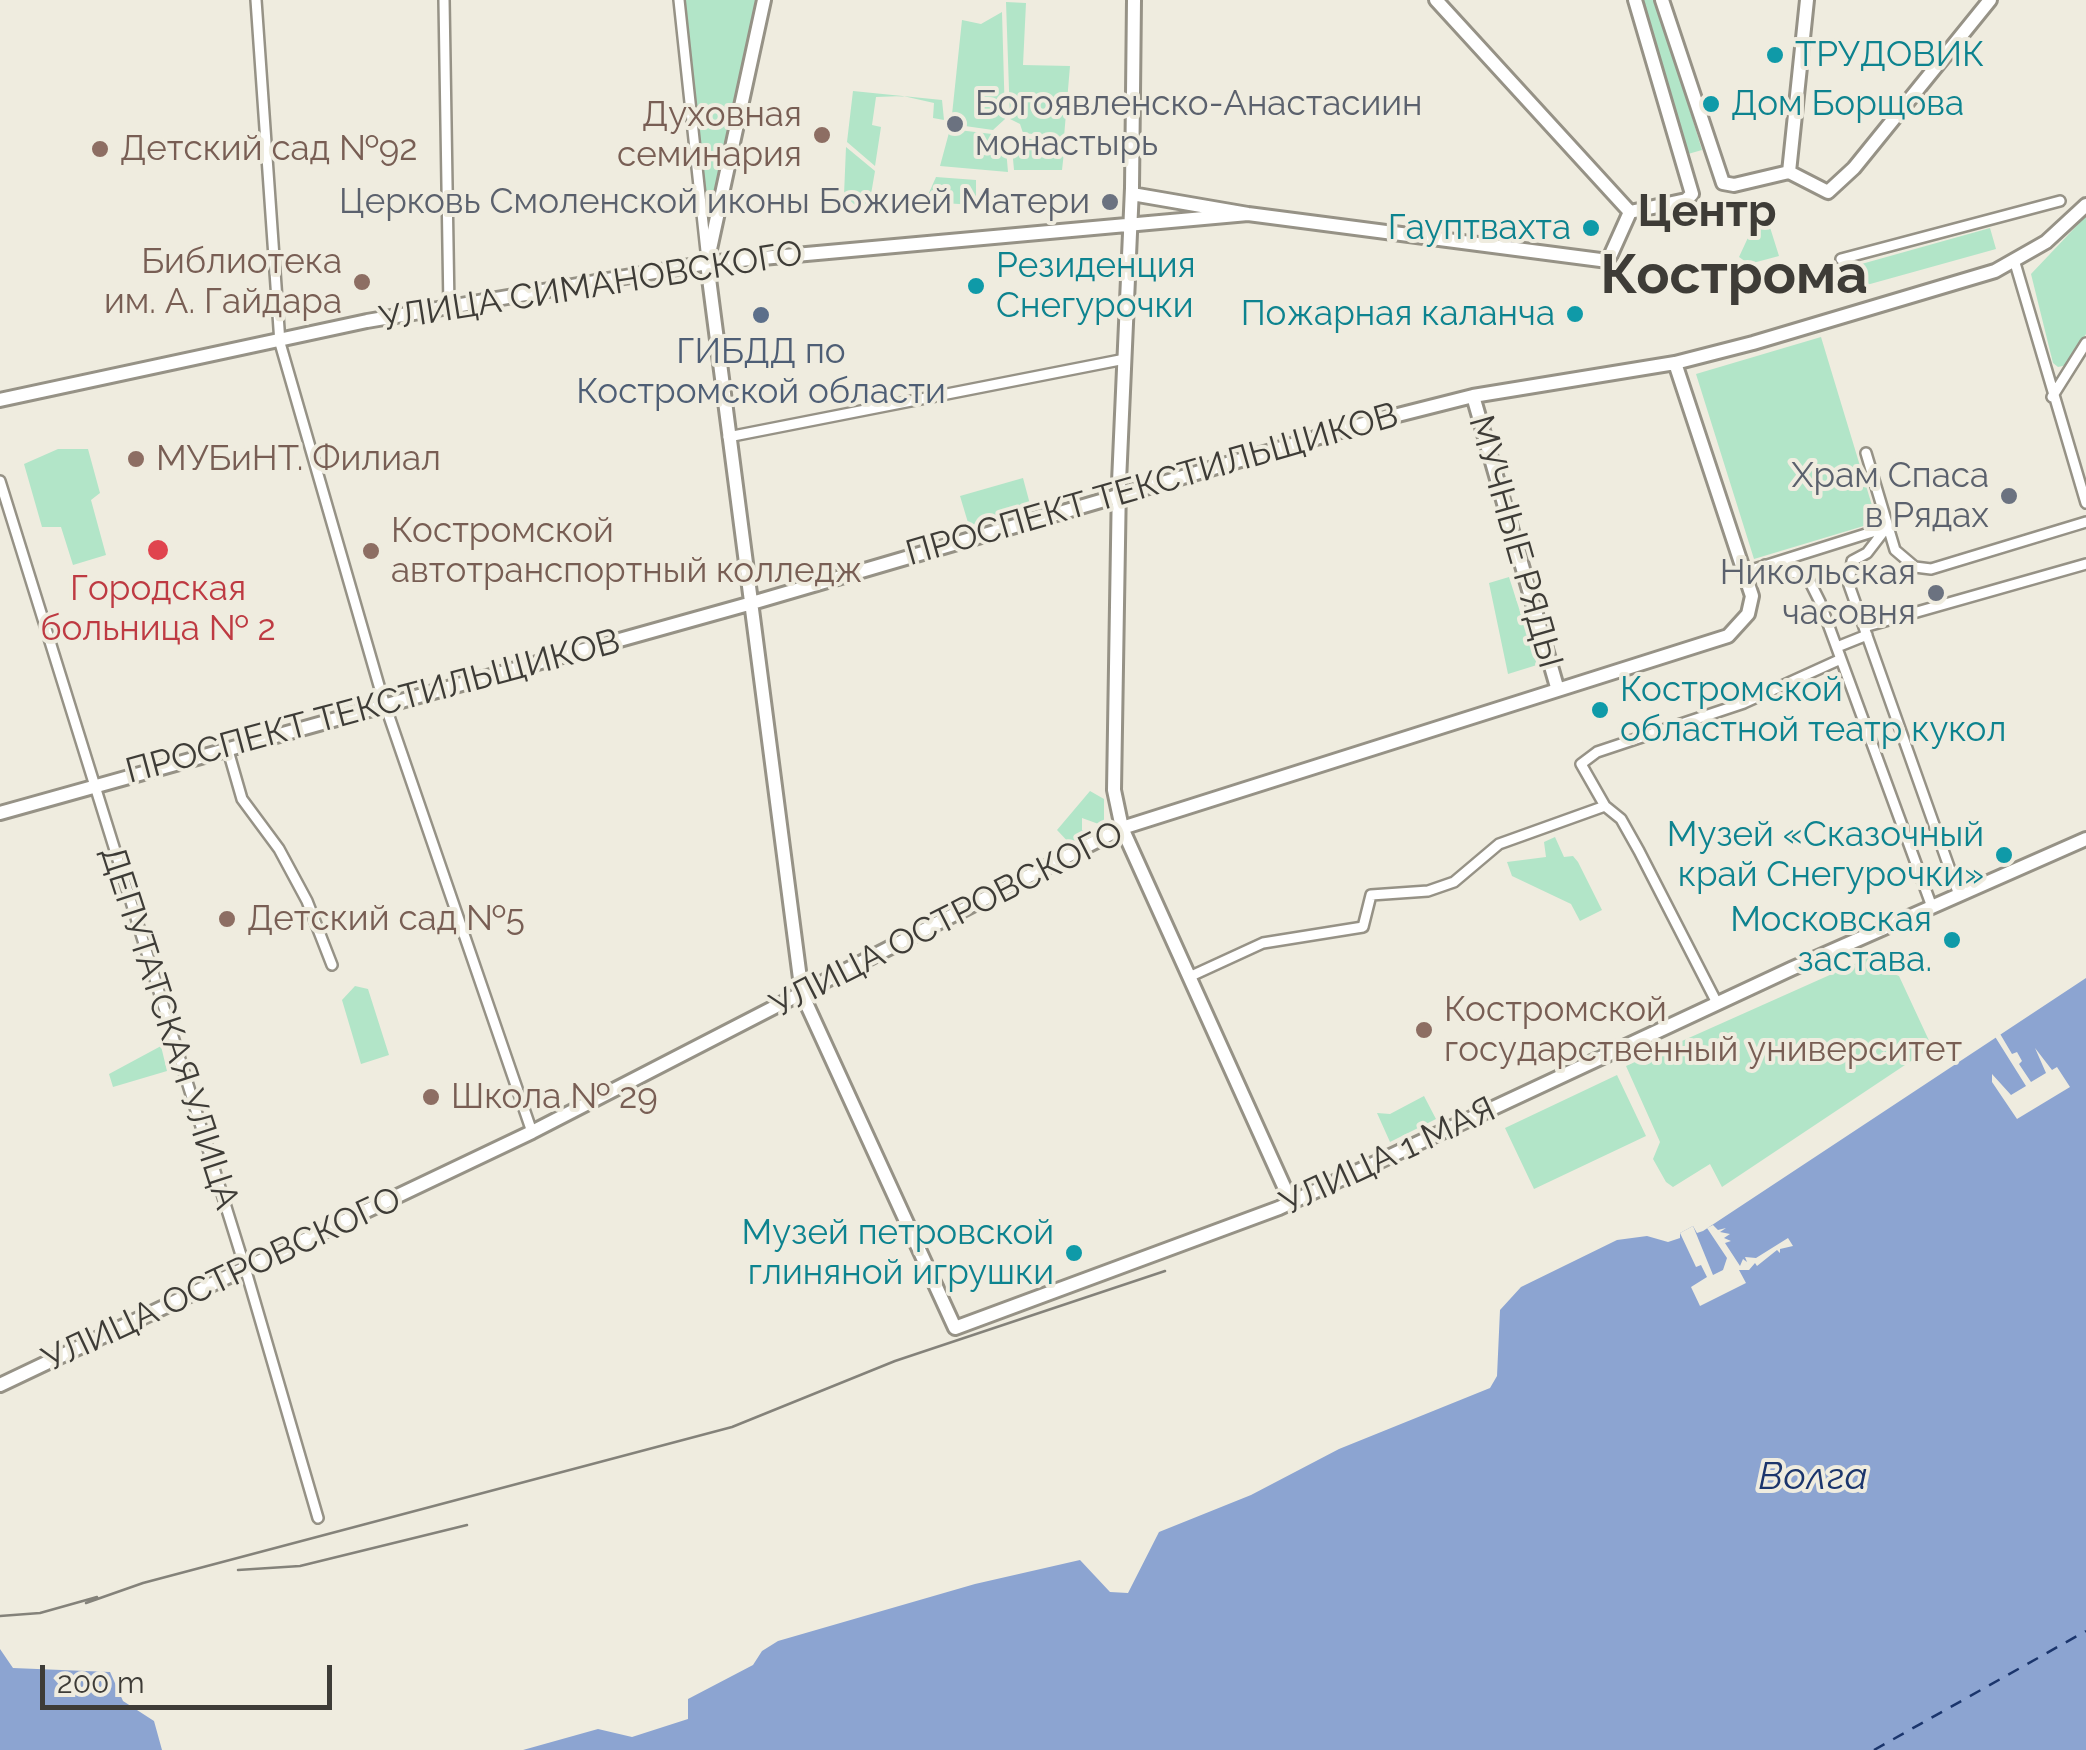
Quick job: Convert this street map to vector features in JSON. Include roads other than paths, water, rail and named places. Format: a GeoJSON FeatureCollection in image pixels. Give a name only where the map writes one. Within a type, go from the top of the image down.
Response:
{"type":"FeatureCollection","features":[{"type":"Feature","properties":{"kind":"street"},"geometry":{"type":"LineString","coordinates":[[256,0],[280,343],[385,706],[532,1132]]}},
{"type":"Feature","properties":{"kind":"street"},"geometry":{"type":"LineString","coordinates":[[444,0],[449,308]]}},
{"type":"Feature","properties":{"kind":"street"},"geometry":{"type":"LineString","coordinates":[[679,0],[728,436],[802,994]]}},
{"type":"Feature","properties":{"kind":"street"},"geometry":{"type":"LineString","coordinates":[[707,263],[764,0]]}},
{"type":"Feature","properties":{"kind":"street"},"geometry":{"type":"LineString","coordinates":[[1134,0],[1114,790],[1122,828],[1291,1202]]}},
{"type":"Feature","properties":{"kind":"street"},"geometry":{"type":"LineString","coordinates":[[1436,0],[1630,212],[1686,200],[1692,194],[1635,0]]}},
{"type":"Feature","properties":{"kind":"street"},"geometry":{"type":"LineString","coordinates":[[1662,0],[1723,183],[1734,185],[1790,172],[1828,192],[1854,168],[1990,0]]}},
{"type":"Feature","properties":{"kind":"street"},"geometry":{"type":"LineString","coordinates":[[1790,172],[1807,0]]}},
{"type":"Feature","properties":{"kind":"street","name":"УЛИЦА СИМАНОВСКОГО"},"geometry":{"type":"LineString","coordinates":[[1132,194],[1248,214],[1608,261],[1630,212]]}},
{"type":"Feature","properties":{"kind":"street"},"geometry":{"type":"LineString","coordinates":[[1841,259],[2060,201]]}},
{"type":"Feature","properties":{"kind":"street","name":"ПРОСПЕКТ ТЕКСТИЛЬЩИКОВ"},"geometry":{"type":"LineString","coordinates":[[0,813],[1473,396],[1675,363],[1828,321],[2016,262],[2046,242],[2086,205]]}},
{"type":"Feature","properties":{"kind":"street","name":"УЛИЦА СИМАНОВСКОГО"},"geometry":{"type":"LineString","coordinates":[[0,400],[280,343],[367,321],[707,263],[1248,214]]}},
{"type":"Feature","properties":{"kind":"street"},"geometry":{"type":"LineString","coordinates":[[2016,262],[2052,397],[2086,503]]}},
{"type":"Feature","properties":{"kind":"street"},"geometry":{"type":"LineString","coordinates":[[2052,397],[2086,343]]}},
{"type":"Feature","properties":{"kind":"street"},"geometry":{"type":"LineString","coordinates":[[728,436],[1126,359]]}},
{"type":"Feature","properties":{"kind":"street"},"geometry":{"type":"LineString","coordinates":[[1675,363],[1745,572],[1887,527]]}},
{"type":"Feature","properties":{"kind":"street","name":"МУЧНЫЕ РЯДЫ"},"geometry":{"type":"LineString","coordinates":[[1473,396],[1558,688]]}},
{"type":"Feature","properties":{"kind":"street"},"geometry":{"type":"LineString","coordinates":[[1866,453],[1895,550],[1915,567],[1930,569],[2086,522]]}},
{"type":"Feature","properties":{"kind":"street","name":"ДЕПУТАТСКАЯ УЛИЦА"},"geometry":{"type":"LineString","coordinates":[[0,481],[246,1271],[318,1518]]}},
{"type":"Feature","properties":{"kind":"street"},"geometry":{"type":"LineString","coordinates":[[1887,527],[1868,552],[1852,562],[1848,573],[1959,895]]}},
{"type":"Feature","properties":{"kind":"street"},"geometry":{"type":"LineString","coordinates":[[1837,647],[1865,631],[2086,564]]}},
{"type":"Feature","properties":{"kind":"street"},"geometry":{"type":"LineString","coordinates":[[1765,565],[1798,574],[1810,582],[1932,907]]}},
{"type":"Feature","properties":{"kind":"street","name":"УЛИЦА ОСТРОВСКОГО"},"geometry":{"type":"LineString","coordinates":[[0,1385],[532,1132],[1122,828],[1728,636],[1748,614],[1752,596],[1745,572]]}},
{"type":"Feature","properties":{"kind":"street"},"geometry":{"type":"LineString","coordinates":[[1717,1003],[1630,835],[1605,806],[1580,764],[1597,752],[1744,703],[1841,659]]}},
{"type":"Feature","properties":{"kind":"street"},"geometry":{"type":"LineString","coordinates":[[227,748],[242,799],[279,849],[307,900],[332,965]]}},
{"type":"Feature","properties":{"kind":"street"},"geometry":{"type":"LineString","coordinates":[[1190,977],[1263,943],[1337,935],[1363,927],[1371,895],[1441,886],[1499,844],[1605,806]]}},
{"type":"Feature","properties":{"kind":"street","name":"УЛИЦА 1 МАЯ"},"geometry":{"type":"LineString","coordinates":[[802,994],[955,1328],[1089,1282],[1291,1202],[1717,1003],[2086,839]]}},
{"type":"Feature","properties":{"kind":"water","name":"Волга"},"geometry":{"type":"Polygon","coordinates":[[[2086,978],[2086,1750],[523,1750],[598,1729],[632,1737],[688,1719],[688,1699],[753,1665],[762,1651],[778,1641],[975,1584],[1080,1560],[1110,1592],[1128,1593],[1159,1532],[1251,1495],[1339,1449],[1490,1388],[1497,1376],[1500,1310],[1521,1287],[1617,1240],[1647,1236],[1668,1242],[1680,1238],[1680,1233],[1693,1226],[1697,1233],[1703,1231],[2086,978]]]}},
{"type":"Feature","properties":{"kind":"water"},"geometry":{"type":"Polygon","coordinates":[[[0,1649],[13,1668],[110,1672],[123,1701],[154,1721],[162,1750],[0,1750],[0,1649]]]}},
{"type":"Feature","properties":{"kind":"railway"},"geometry":{"type":"LineString","coordinates":[[86,1603],[143,1583],[732,1427],[895,1361],[1165,1271]]}},
{"type":"Feature","properties":{"kind":"railway"},"geometry":{"type":"LineString","coordinates":[[238,1570],[300,1566],[467,1525]]}},
{"type":"Feature","properties":{"kind":"railway"},"geometry":{"type":"LineString","coordinates":[[0,1616],[40,1613],[97,1597]]}},
{"type":"Feature","properties":{"kind":"place","name":"ТРУДОВИК"},"geometry":{"type":"Point","coordinates":[1775,55]}},
{"type":"Feature","properties":{"kind":"place","name":"Дом Борщова"},"geometry":{"type":"Point","coordinates":[1711,104]}},
{"type":"Feature","properties":{"kind":"place","name":"Богоявленско-Анастасиин монастырь"},"geometry":{"type":"Point","coordinates":[955,124]}},
{"type":"Feature","properties":{"kind":"place","name":"Духовная семинария"},"geometry":{"type":"Point","coordinates":[822,135]}},
{"type":"Feature","properties":{"kind":"place","name":"Детский сад №92"},"geometry":{"type":"Point","coordinates":[100,149]}},
{"type":"Feature","properties":{"kind":"place","name":"Церковь Смоленской иконы Божией Матери"},"geometry":{"type":"Point","coordinates":[1110,202]}},
{"type":"Feature","properties":{"kind":"place","name":"Гауптвахта"},"geometry":{"type":"Point","coordinates":[1591,228]}},
{"type":"Feature","properties":{"kind":"place","name":"Библиотека им. А. Гайдара"},"geometry":{"type":"Point","coordinates":[362,282]}},
{"type":"Feature","properties":{"kind":"place","name":"Резиденция Снегурочки"},"geometry":{"type":"Point","coordinates":[976,286]}},
{"type":"Feature","properties":{"kind":"place","name":"Пожарная каланча"},"geometry":{"type":"Point","coordinates":[1575,314]}},
{"type":"Feature","properties":{"kind":"place","name":"ГИБДД по Костромской области"},"geometry":{"type":"Point","coordinates":[761,315]}},
{"type":"Feature","properties":{"kind":"place","name":"МУБиНТ. Филиал"},"geometry":{"type":"Point","coordinates":[136,459]}},
{"type":"Feature","properties":{"kind":"place","name":"Храм Спаса в Рядах"},"geometry":{"type":"Point","coordinates":[2009,496]}},
{"type":"Feature","properties":{"kind":"place","name":"Городская больница № 2"},"geometry":{"type":"Point","coordinates":[158,550]}},
{"type":"Feature","properties":{"kind":"place","name":"Костромской автотранспортный колледж"},"geometry":{"type":"Point","coordinates":[371,551]}},
{"type":"Feature","properties":{"kind":"place","name":"Никольская часовня"},"geometry":{"type":"Point","coordinates":[1936,593]}},
{"type":"Feature","properties":{"kind":"place","name":"Костромской областной театр кукол"},"geometry":{"type":"Point","coordinates":[1600,710]}},
{"type":"Feature","properties":{"kind":"place","name":"Музей «Сказочный край Снегурочки»"},"geometry":{"type":"Point","coordinates":[2004,855]}},
{"type":"Feature","properties":{"kind":"place","name":"Детский сад №5"},"geometry":{"type":"Point","coordinates":[227,919]}},
{"type":"Feature","properties":{"kind":"place","name":"Московская застава."},"geometry":{"type":"Point","coordinates":[1952,940]}},
{"type":"Feature","properties":{"kind":"place","name":"Костромской государственный университет"},"geometry":{"type":"Point","coordinates":[1424,1030]}},
{"type":"Feature","properties":{"kind":"place","name":"Школа № 29"},"geometry":{"type":"Point","coordinates":[431,1097]}},
{"type":"Feature","properties":{"kind":"place","name":"Музей петровской глиняной игрушки"},"geometry":{"type":"Point","coordinates":[1074,1253]}},
{"type":"Feature","properties":{"kind":"district","name":"Центр"},"geometry":{"type":"Point","coordinates":[1707,212]}},
{"type":"Feature","properties":{"kind":"district","name":"Кострома"},"geometry":{"type":"Point","coordinates":[1734,276]}}]}
